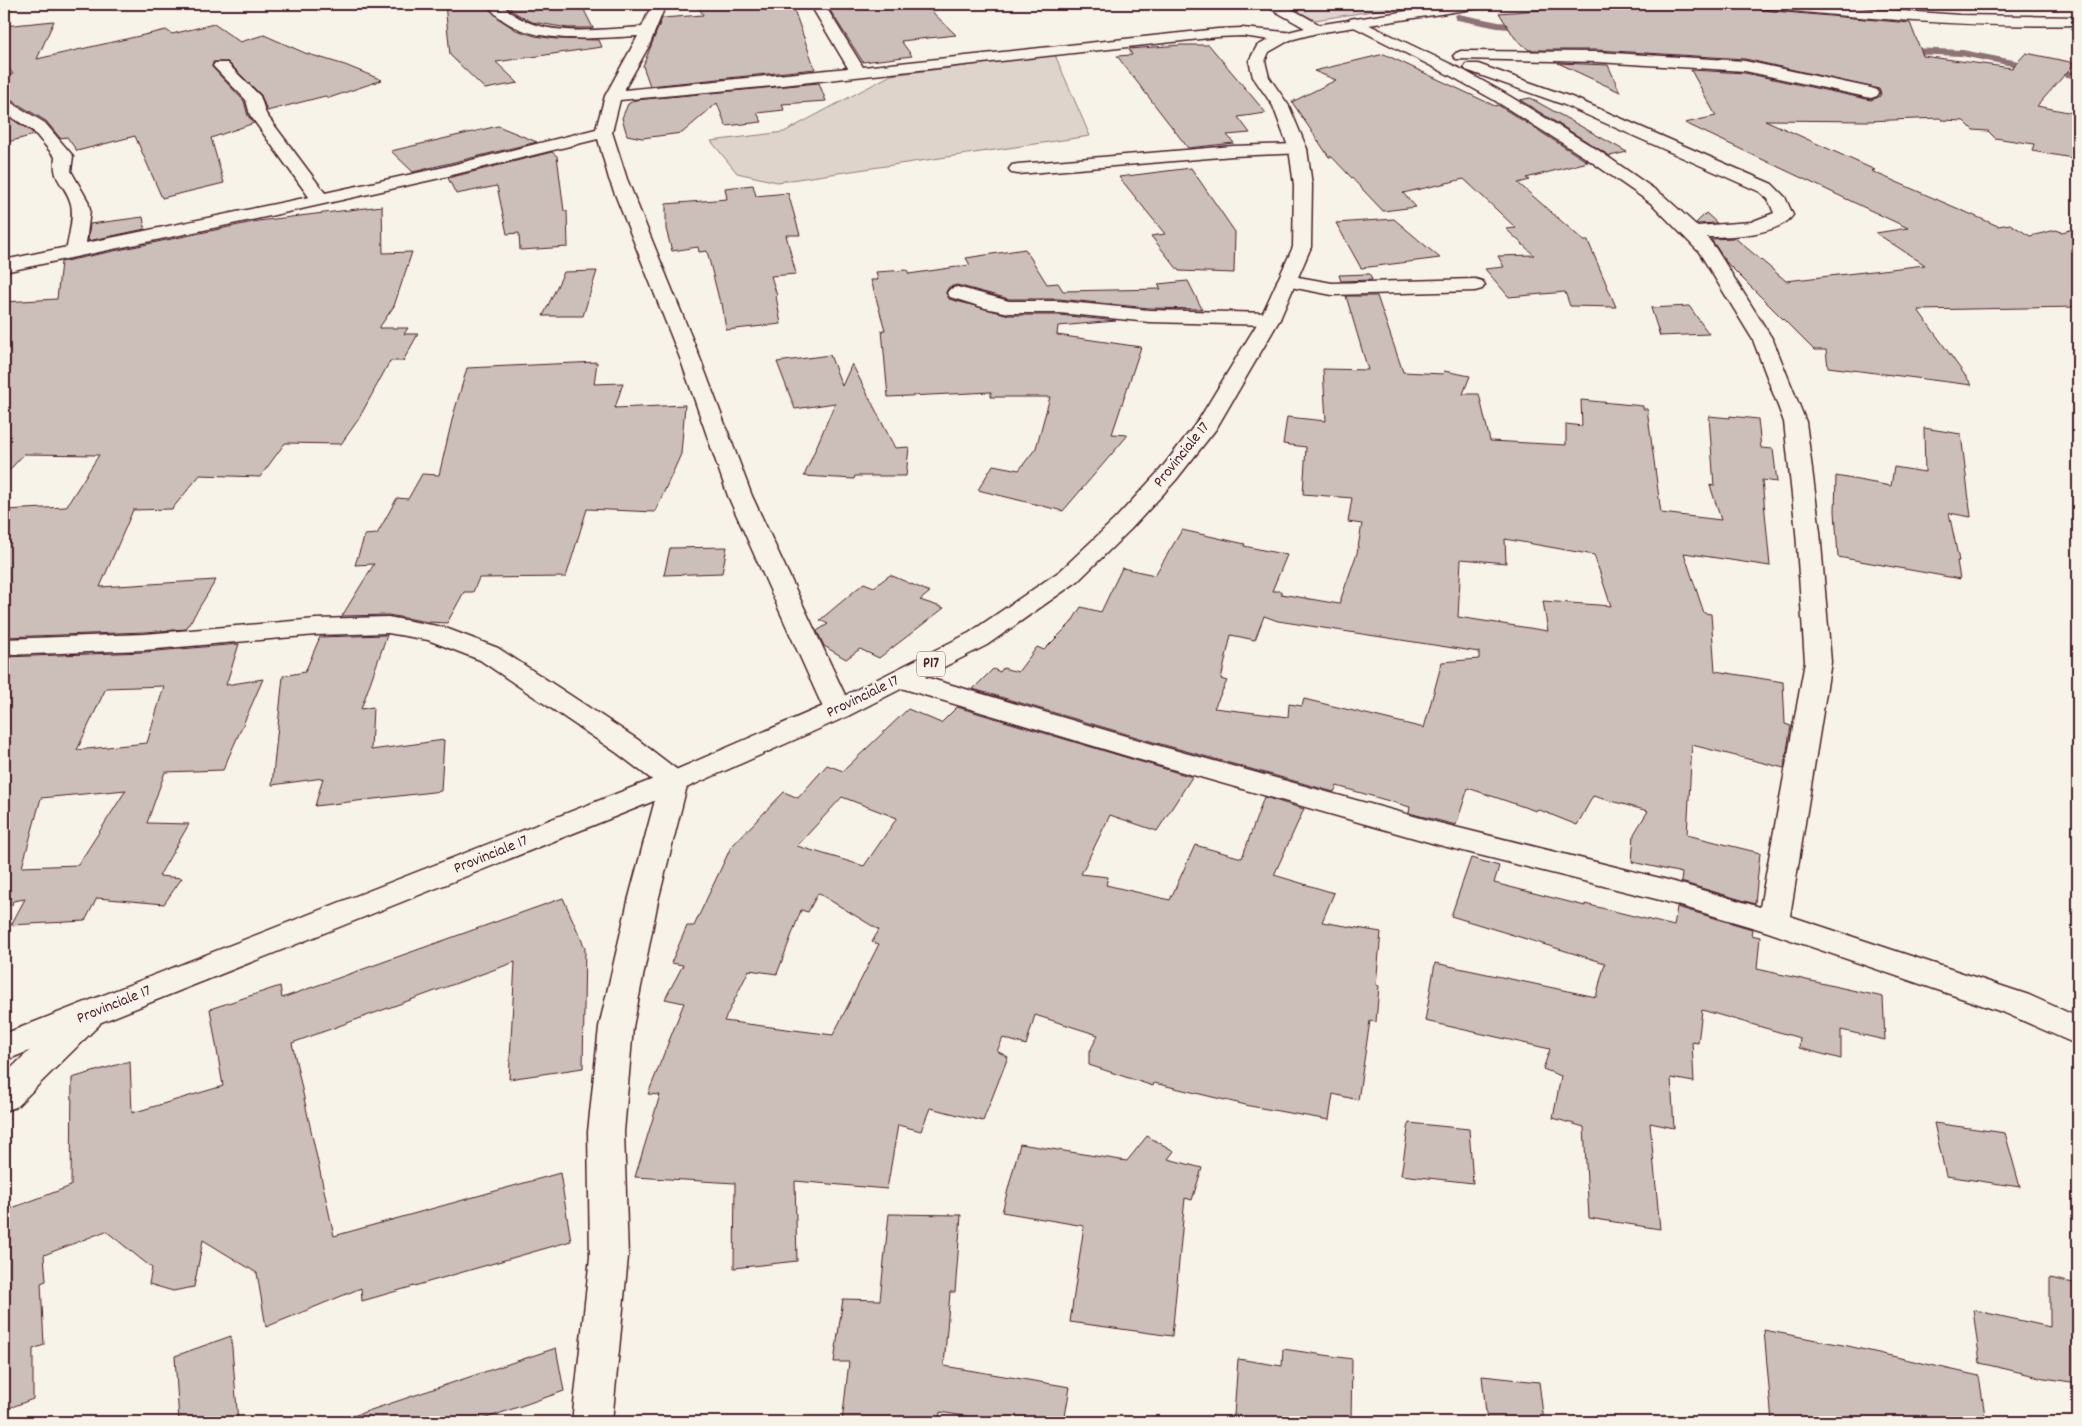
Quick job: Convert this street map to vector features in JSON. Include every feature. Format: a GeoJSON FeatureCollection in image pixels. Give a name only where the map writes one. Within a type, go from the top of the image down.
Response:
{"type":"FeatureCollection","features":[{"type":"Feature","properties":{"kind":"street"},"geometry":{"type":"LineString","coordinates":[[494,4],[507,16],[541,31],[561,33],[647,31]]}},
{"type":"Feature","properties":{"kind":"street"},"geometry":{"type":"LineString","coordinates":[[659,4],[641,46],[613,96],[604,132],[618,179],[690,358],[740,496],[838,710]]}},
{"type":"Feature","properties":{"kind":"street"},"geometry":{"type":"LineString","coordinates":[[817,4],[858,71]]}},
{"type":"Feature","properties":{"kind":"street"},"geometry":{"type":"LineString","coordinates":[[1273,4],[1317,29]]}},
{"type":"Feature","properties":{"kind":"street","name":"Provinciale 17"},"geometry":{"type":"LineString","coordinates":[[4,1048],[674,782],[838,710],[978,639],[1062,581],[1122,524],[1168,475],[1208,424],[1270,319],[1302,247],[1304,185],[1298,149],[1281,106],[1261,77],[1257,61],[1262,49],[1285,37],[1317,29],[1479,4]]}},
{"type":"Feature","properties":{"kind":"street"},"geometry":{"type":"LineString","coordinates":[[1762,4],[1950,20],[2012,22],[2078,21]]}},
{"type":"Feature","properties":{"kind":"street"},"geometry":{"type":"LineString","coordinates":[[1355,22],[1432,56],[1568,101],[1725,168],[1766,188],[1776,197],[1784,215],[1770,224],[1744,229],[1692,232]]}},
{"type":"Feature","properties":{"kind":"street"},"geometry":{"type":"LineString","coordinates":[[613,96],[1218,32],[1257,33],[1285,37]]}},
{"type":"Feature","properties":{"kind":"street"},"geometry":{"type":"LineString","coordinates":[[1432,56],[1596,58],[1745,66],[1871,93]]}},
{"type":"Feature","properties":{"kind":"street"},"geometry":{"type":"LineString","coordinates":[[1432,56],[1592,154],[1658,200],[1707,249],[1764,340],[1795,422],[1803,486],[1818,662],[1773,922]]}},
{"type":"Feature","properties":{"kind":"street"},"geometry":{"type":"LineString","coordinates":[[221,66],[254,99],[258,115],[288,153],[320,199]]}},
{"type":"Feature","properties":{"kind":"street"},"geometry":{"type":"LineString","coordinates":[[4,105],[39,128],[64,156],[62,171],[79,201],[81,210],[76,250]]}},
{"type":"Feature","properties":{"kind":"street"},"geometry":{"type":"LineString","coordinates":[[4,266],[270,211],[440,173],[604,132]]}},
{"type":"Feature","properties":{"kind":"street"},"geometry":{"type":"LineString","coordinates":[[1018,169],[1233,151],[1298,149]]}},
{"type":"Feature","properties":{"kind":"street"},"geometry":{"type":"LineString","coordinates":[[1287,281],[1332,289],[1475,285]]}},
{"type":"Feature","properties":{"kind":"street"},"geometry":{"type":"LineString","coordinates":[[957,293],[992,304],[1010,307],[1059,307],[1187,318],[1270,319]]}},
{"type":"Feature","properties":{"kind":"street"},"geometry":{"type":"LineString","coordinates":[[4,647],[145,642],[316,627],[388,625],[434,633],[489,654],[627,746],[674,782],[643,901],[616,1027],[606,1132],[608,1257],[592,1422]]}},
{"type":"Feature","properties":{"kind":"street"},"geometry":{"type":"LineString","coordinates":[[901,679],[1146,752],[1410,826],[1664,890],[1773,922],[2017,1004],[2078,1032]]}},
{"type":"Feature","properties":{"kind":"street"},"geometry":{"type":"LineString","coordinates":[[4,1097],[87,1016]]}},
{"type":"Feature","properties":{"kind":"shaded area"},"geometry":{"type":"Polygon","coordinates":[[[1284,4],[1418,4],[1315,20],[1284,4]]]}},
{"type":"Feature","properties":{"kind":"shaded area"},"geometry":{"type":"Polygon","coordinates":[[[1055,55],[1090,136],[777,182],[737,173],[711,141],[784,132],[891,75],[1055,55]]]}},
{"type":"Feature","properties":{"kind":"building"},"geometry":{"type":"Polygon","coordinates":[[[445,4],[485,4],[499,19],[516,30],[535,36],[556,39],[599,40],[602,47],[496,62],[518,83],[485,89],[450,55],[445,4]]]}},
{"type":"Feature","properties":{"kind":"building"},"geometry":{"type":"Polygon","coordinates":[[[505,4],[581,4],[593,28],[568,28],[532,22],[517,14],[505,4]]]}},
{"type":"Feature","properties":{"kind":"building"},"geometry":{"type":"Polygon","coordinates":[[[697,4],[792,4],[815,69],[650,86],[643,66],[662,18],[703,15],[697,4]]]}},
{"type":"Feature","properties":{"kind":"building"},"geometry":{"type":"Polygon","coordinates":[[[826,4],[924,4],[956,35],[901,41],[912,56],[863,62],[826,4]]]}},
{"type":"Feature","properties":{"kind":"building"},"geometry":{"type":"Polygon","coordinates":[[[1543,4],[1753,4],[1755,8],[1762,10],[1910,23],[1923,56],[2012,68],[2026,53],[2075,63],[2037,106],[2078,114],[2078,159],[2032,151],[2034,144],[1995,138],[1988,131],[1973,130],[1964,121],[1942,120],[1940,118],[1868,121],[1765,120],[1875,170],[1871,171],[1998,226],[2010,224],[2030,236],[2056,230],[2062,232],[2078,228],[2078,307],[1918,310],[1972,385],[1828,367],[1826,350],[1814,350],[1727,263],[1711,239],[1735,238],[1786,281],[1925,265],[1876,233],[1908,228],[1685,123],[1716,116],[1691,70],[1745,73],[1871,100],[1879,97],[1881,94],[1879,89],[1745,59],[1597,50],[1529,50],[1515,38],[1499,13],[1552,9],[1543,4]]]}},
{"type":"Feature","properties":{"kind":"building"},"geometry":{"type":"Polygon","coordinates":[[[1829,4],[1903,4],[1905,9],[1829,4]]]}},
{"type":"Feature","properties":{"kind":"building"},"geometry":{"type":"Polygon","coordinates":[[[54,21],[37,59],[166,30],[172,34],[214,24],[240,42],[264,35],[305,53],[345,65],[382,80],[329,98],[325,96],[267,111],[261,95],[228,62],[213,62],[212,67],[244,101],[248,116],[254,123],[211,138],[224,183],[162,198],[135,136],[77,151],[67,137],[60,138],[46,121],[11,100],[4,98],[4,76],[13,74],[4,62],[4,26],[54,21]]]}},
{"type":"Feature","properties":{"kind":"building"},"geometry":{"type":"Polygon","coordinates":[[[1209,45],[1266,113],[1238,117],[1250,133],[1227,135],[1234,143],[1188,148],[1117,56],[1132,55],[1129,49],[1209,45]]]}},
{"type":"Feature","properties":{"kind":"building"},"geometry":{"type":"Polygon","coordinates":[[[1384,54],[1495,106],[1498,105],[1588,162],[1526,178],[1530,180],[1518,183],[1584,241],[1588,241],[1616,307],[1570,306],[1565,292],[1509,297],[1485,269],[1504,267],[1498,256],[1534,255],[1506,229],[1516,228],[1464,179],[1403,193],[1416,207],[1383,211],[1332,157],[1329,157],[1292,102],[1336,80],[1314,71],[1384,54]]]}},
{"type":"Feature","properties":{"kind":"building"},"geometry":{"type":"Polygon","coordinates":[[[1558,63],[1608,65],[1620,92],[1558,63]]]}},
{"type":"Feature","properties":{"kind":"building"},"geometry":{"type":"Polygon","coordinates":[[[819,83],[826,101],[782,104],[784,110],[757,113],[762,122],[726,126],[717,103],[682,133],[642,138],[627,135],[622,118],[628,104],[635,100],[819,83]]]}},
{"type":"Feature","properties":{"kind":"building"},"geometry":{"type":"Polygon","coordinates":[[[1530,98],[1627,152],[1610,156],[1520,100],[1530,98]]]}},
{"type":"Feature","properties":{"kind":"building"},"geometry":{"type":"Polygon","coordinates":[[[4,114],[32,132],[34,135],[4,143],[4,114]]]}},
{"type":"Feature","properties":{"kind":"building"},"geometry":{"type":"Polygon","coordinates":[[[498,126],[537,142],[413,172],[391,151],[498,126]]]}},
{"type":"Feature","properties":{"kind":"building"},"geometry":{"type":"Polygon","coordinates":[[[552,152],[557,156],[564,211],[567,211],[568,247],[520,250],[519,233],[507,234],[497,186],[456,194],[448,178],[552,152]]]}},
{"type":"Feature","properties":{"kind":"building"},"geometry":{"type":"Polygon","coordinates":[[[1191,168],[1235,232],[1234,273],[1179,271],[1151,236],[1165,234],[1119,177],[1191,168]]]}},
{"type":"Feature","properties":{"kind":"building"},"geometry":{"type":"Polygon","coordinates":[[[753,185],[756,196],[788,193],[800,235],[786,235],[796,274],[771,276],[777,296],[781,324],[726,330],[722,303],[720,303],[707,251],[699,252],[698,247],[672,251],[666,229],[666,204],[727,199],[725,188],[753,185]]]}},
{"type":"Feature","properties":{"kind":"building"},"geometry":{"type":"Polygon","coordinates":[[[382,206],[383,253],[412,252],[394,306],[379,328],[408,328],[404,334],[418,334],[403,361],[390,361],[358,420],[341,444],[285,443],[260,477],[200,475],[172,509],[133,510],[100,587],[216,580],[186,629],[4,637],[4,510],[66,507],[99,455],[24,454],[4,476],[4,302],[57,299],[61,262],[258,221],[382,206]]]}},
{"type":"Feature","properties":{"kind":"building"},"geometry":{"type":"Polygon","coordinates":[[[1706,213],[1717,223],[1696,223],[1706,213]]]}},
{"type":"Feature","properties":{"kind":"building"},"geometry":{"type":"Polygon","coordinates":[[[143,217],[145,229],[88,241],[90,224],[143,217]]]}},
{"type":"Feature","properties":{"kind":"building"},"geometry":{"type":"Polygon","coordinates":[[[1394,219],[1440,258],[1361,268],[1336,223],[1394,219]]]}},
{"type":"Feature","properties":{"kind":"building"},"geometry":{"type":"Polygon","coordinates":[[[1025,249],[1047,284],[1058,283],[1063,291],[1161,289],[1158,284],[1188,281],[1202,309],[1149,308],[1059,299],[1009,299],[957,285],[949,287],[946,292],[949,299],[1009,315],[1059,315],[1116,321],[1058,326],[1057,335],[1141,347],[1112,434],[1128,435],[1063,511],[978,490],[993,465],[1019,470],[1036,448],[1050,397],[991,397],[991,392],[888,397],[882,330],[885,330],[871,280],[878,280],[876,272],[907,270],[909,274],[970,265],[966,258],[1025,249]]]}},
{"type":"Feature","properties":{"kind":"building"},"geometry":{"type":"Polygon","coordinates":[[[597,271],[583,316],[543,316],[564,272],[597,271]]]}},
{"type":"Feature","properties":{"kind":"building"},"geometry":{"type":"Polygon","coordinates":[[[1370,274],[1372,280],[1341,281],[1339,275],[1370,274]]]}},
{"type":"Feature","properties":{"kind":"building"},"geometry":{"type":"Polygon","coordinates":[[[1346,296],[1377,296],[1403,372],[1443,374],[1444,371],[1470,376],[1463,394],[1479,394],[1490,441],[1566,445],[1566,424],[1582,426],[1581,400],[1643,406],[1643,409],[1647,409],[1661,513],[1721,520],[1710,485],[1714,486],[1709,416],[1758,419],[1761,448],[1773,449],[1777,482],[1762,480],[1770,566],[1684,553],[1704,613],[1711,614],[1715,671],[1783,682],[1785,724],[1791,726],[1784,768],[1692,745],[1687,835],[1760,853],[1755,904],[1681,882],[1682,873],[1632,862],[1634,834],[1648,811],[1593,796],[1577,825],[1537,809],[1536,811],[1468,788],[1456,825],[1409,813],[1410,807],[1337,786],[1334,792],[973,689],[993,669],[1000,672],[1003,668],[1018,672],[1037,647],[1044,650],[1071,623],[1081,607],[1101,612],[1122,568],[1155,575],[1182,530],[1287,555],[1272,591],[1281,591],[1281,594],[1339,604],[1357,553],[1362,524],[1348,522],[1352,498],[1303,494],[1306,447],[1283,444],[1287,417],[1326,421],[1323,369],[1368,370],[1346,296]],[[1505,539],[1506,563],[1461,559],[1458,617],[1548,631],[1543,601],[1611,606],[1594,555],[1505,539]],[[1264,616],[1255,640],[1231,635],[1221,679],[1227,681],[1214,708],[1288,717],[1289,704],[1302,706],[1304,699],[1424,728],[1442,662],[1479,659],[1479,652],[1278,621],[1264,616]]]}},
{"type":"Feature","properties":{"kind":"building"},"geometry":{"type":"Polygon","coordinates":[[[1689,306],[1709,334],[1660,336],[1651,308],[1689,306]]]}},
{"type":"Feature","properties":{"kind":"building"},"geometry":{"type":"Polygon","coordinates":[[[830,355],[842,386],[852,364],[895,448],[909,447],[906,476],[855,476],[854,479],[804,476],[835,403],[795,409],[777,362],[830,355]]]}},
{"type":"Feature","properties":{"kind":"building"},"geometry":{"type":"Polygon","coordinates":[[[597,362],[594,384],[623,383],[615,408],[685,405],[681,454],[655,512],[587,509],[566,577],[479,578],[473,592],[464,592],[447,623],[428,622],[388,615],[342,616],[374,564],[355,565],[365,535],[377,534],[397,498],[408,499],[422,474],[439,475],[467,368],[597,362]]]}},
{"type":"Feature","properties":{"kind":"building"},"geometry":{"type":"Polygon","coordinates":[[[1924,428],[1961,434],[1971,517],[1949,513],[1959,561],[1957,561],[1960,579],[1838,557],[1835,511],[1836,476],[1891,486],[1894,467],[1925,472],[1924,428]]]}},
{"type":"Feature","properties":{"kind":"building"},"geometry":{"type":"Polygon","coordinates":[[[727,547],[722,573],[664,575],[670,548],[727,547]]]}},
{"type":"Feature","properties":{"kind":"building"},"geometry":{"type":"Polygon","coordinates":[[[890,575],[930,592],[920,600],[944,608],[879,658],[860,649],[846,659],[824,646],[817,631],[828,624],[820,620],[864,583],[874,587],[890,575]]]}},
{"type":"Feature","properties":{"kind":"building"},"geometry":{"type":"Polygon","coordinates":[[[387,635],[361,709],[373,707],[371,750],[444,740],[441,791],[315,806],[323,778],[272,785],[283,676],[305,672],[320,637],[387,635]]]}},
{"type":"Feature","properties":{"kind":"building"},"geometry":{"type":"Polygon","coordinates":[[[239,644],[226,685],[263,679],[223,770],[165,772],[147,823],[189,824],[159,876],[182,878],[164,904],[97,898],[85,921],[11,925],[25,899],[13,901],[12,905],[4,903],[4,657],[145,652],[239,644]],[[164,686],[106,688],[77,750],[147,743],[164,686]],[[126,790],[41,798],[22,867],[78,865],[126,790]]]}},
{"type":"Feature","properties":{"kind":"building"},"geometry":{"type":"Polygon","coordinates":[[[957,707],[1192,777],[1157,831],[1110,815],[1081,874],[1108,877],[1106,885],[1170,900],[1195,845],[1242,858],[1264,797],[1304,809],[1274,875],[1334,893],[1322,922],[1381,932],[1376,985],[1379,986],[1376,1022],[1370,1021],[1358,1100],[1333,1094],[1329,1120],[1250,1106],[1154,1083],[1153,1086],[1089,1065],[1089,1053],[1098,1035],[1035,1015],[1026,1045],[1003,1038],[997,1051],[1008,1057],[983,1121],[930,1108],[921,1131],[898,1125],[887,1189],[795,1181],[797,1261],[734,1268],[735,1183],[635,1177],[660,1095],[648,1094],[684,1003],[665,999],[683,965],[671,963],[687,926],[694,926],[731,847],[784,792],[798,798],[827,765],[843,771],[908,709],[941,723],[957,707]],[[842,797],[797,846],[864,866],[897,818],[842,797]],[[818,893],[808,912],[801,910],[777,974],[749,970],[724,1021],[833,1035],[879,944],[872,942],[879,930],[818,893]]]}},
{"type":"Feature","properties":{"kind":"building"},"geometry":{"type":"Polygon","coordinates":[[[1471,858],[1499,866],[1494,883],[1585,906],[1585,904],[1674,926],[1677,907],[1752,929],[1751,935],[1760,937],[1757,969],[1883,997],[1885,1040],[1841,1030],[1841,1059],[1799,1048],[1800,1038],[1702,1010],[1698,1043],[1692,1042],[1694,1082],[1671,1078],[1674,1128],[1650,1123],[1660,1229],[1589,1218],[1584,1127],[1553,1118],[1561,1076],[1543,1069],[1550,1049],[1425,1021],[1435,963],[1596,997],[1605,963],[1451,916],[1471,858]]]}},
{"type":"Feature","properties":{"kind":"building"},"geometry":{"type":"Polygon","coordinates":[[[563,898],[585,948],[583,1068],[509,1079],[515,962],[292,1043],[334,1236],[560,1173],[571,1241],[362,1301],[361,1288],[266,1327],[257,1273],[203,1240],[194,1287],[173,1291],[149,1284],[152,1268],[106,1231],[44,1255],[46,1281],[41,1283],[44,1345],[33,1349],[33,1399],[4,1410],[4,1211],[71,1186],[72,1078],[130,1061],[132,1113],[223,1086],[210,1009],[280,986],[282,998],[563,898]]]}},
{"type":"Feature","properties":{"kind":"building"},"geometry":{"type":"Polygon","coordinates":[[[1409,1123],[1469,1129],[1473,1183],[1401,1175],[1409,1123]]]}},
{"type":"Feature","properties":{"kind":"building"},"geometry":{"type":"Polygon","coordinates":[[[1934,1123],[2005,1133],[2020,1187],[1946,1176],[1934,1123]]]}},
{"type":"Feature","properties":{"kind":"building"},"geometry":{"type":"Polygon","coordinates":[[[1147,1136],[1174,1151],[1168,1159],[1202,1168],[1192,1200],[1185,1198],[1172,1336],[1070,1322],[1084,1226],[1002,1212],[1020,1144],[1127,1161],[1147,1136]]]}},
{"type":"Feature","properties":{"kind":"building"},"geometry":{"type":"Polygon","coordinates":[[[889,1214],[961,1215],[955,1292],[950,1292],[944,1366],[1070,1387],[1064,1422],[1001,1422],[940,1412],[939,1422],[842,1422],[849,1362],[834,1362],[843,1299],[880,1300],[889,1214]]]}},
{"type":"Feature","properties":{"kind":"building"},"geometry":{"type":"Polygon","coordinates":[[[2050,1278],[2078,1284],[2078,1383],[2044,1378],[1980,1363],[1973,1310],[2050,1327],[2050,1278]]]}},
{"type":"Feature","properties":{"kind":"building"},"geometry":{"type":"Polygon","coordinates":[[[1764,1330],[1848,1346],[1979,1376],[1986,1422],[1772,1422],[1764,1330]]]}},
{"type":"Feature","properties":{"kind":"building"},"geometry":{"type":"Polygon","coordinates":[[[231,1336],[238,1422],[179,1422],[175,1356],[231,1336]]]}},
{"type":"Feature","properties":{"kind":"building"},"geometry":{"type":"Polygon","coordinates":[[[556,1348],[564,1391],[475,1422],[351,1422],[350,1417],[556,1348]]]}},
{"type":"Feature","properties":{"kind":"building"},"geometry":{"type":"Polygon","coordinates":[[[1283,1349],[1352,1359],[1351,1422],[1282,1422],[1234,1415],[1238,1359],[1282,1366],[1283,1349]]]}},
{"type":"Feature","properties":{"kind":"building"},"geometry":{"type":"Polygon","coordinates":[[[1482,1376],[1539,1382],[1544,1422],[1487,1422],[1482,1376]]]}},
{"type":"Feature","properties":{"kind":"waterway"},"geometry":{"type":"LineString","coordinates":[[1458,17],[1498,25],[1521,27]]}},
{"type":"Feature","properties":{"kind":"waterway"},"geometry":{"type":"LineString","coordinates":[[1909,51],[1962,53],[2028,66]]}},
{"type":"Feature","properties":{"kind":"waterway"},"geometry":{"type":"LineString","coordinates":[[2052,71],[2078,76]]}}]}
